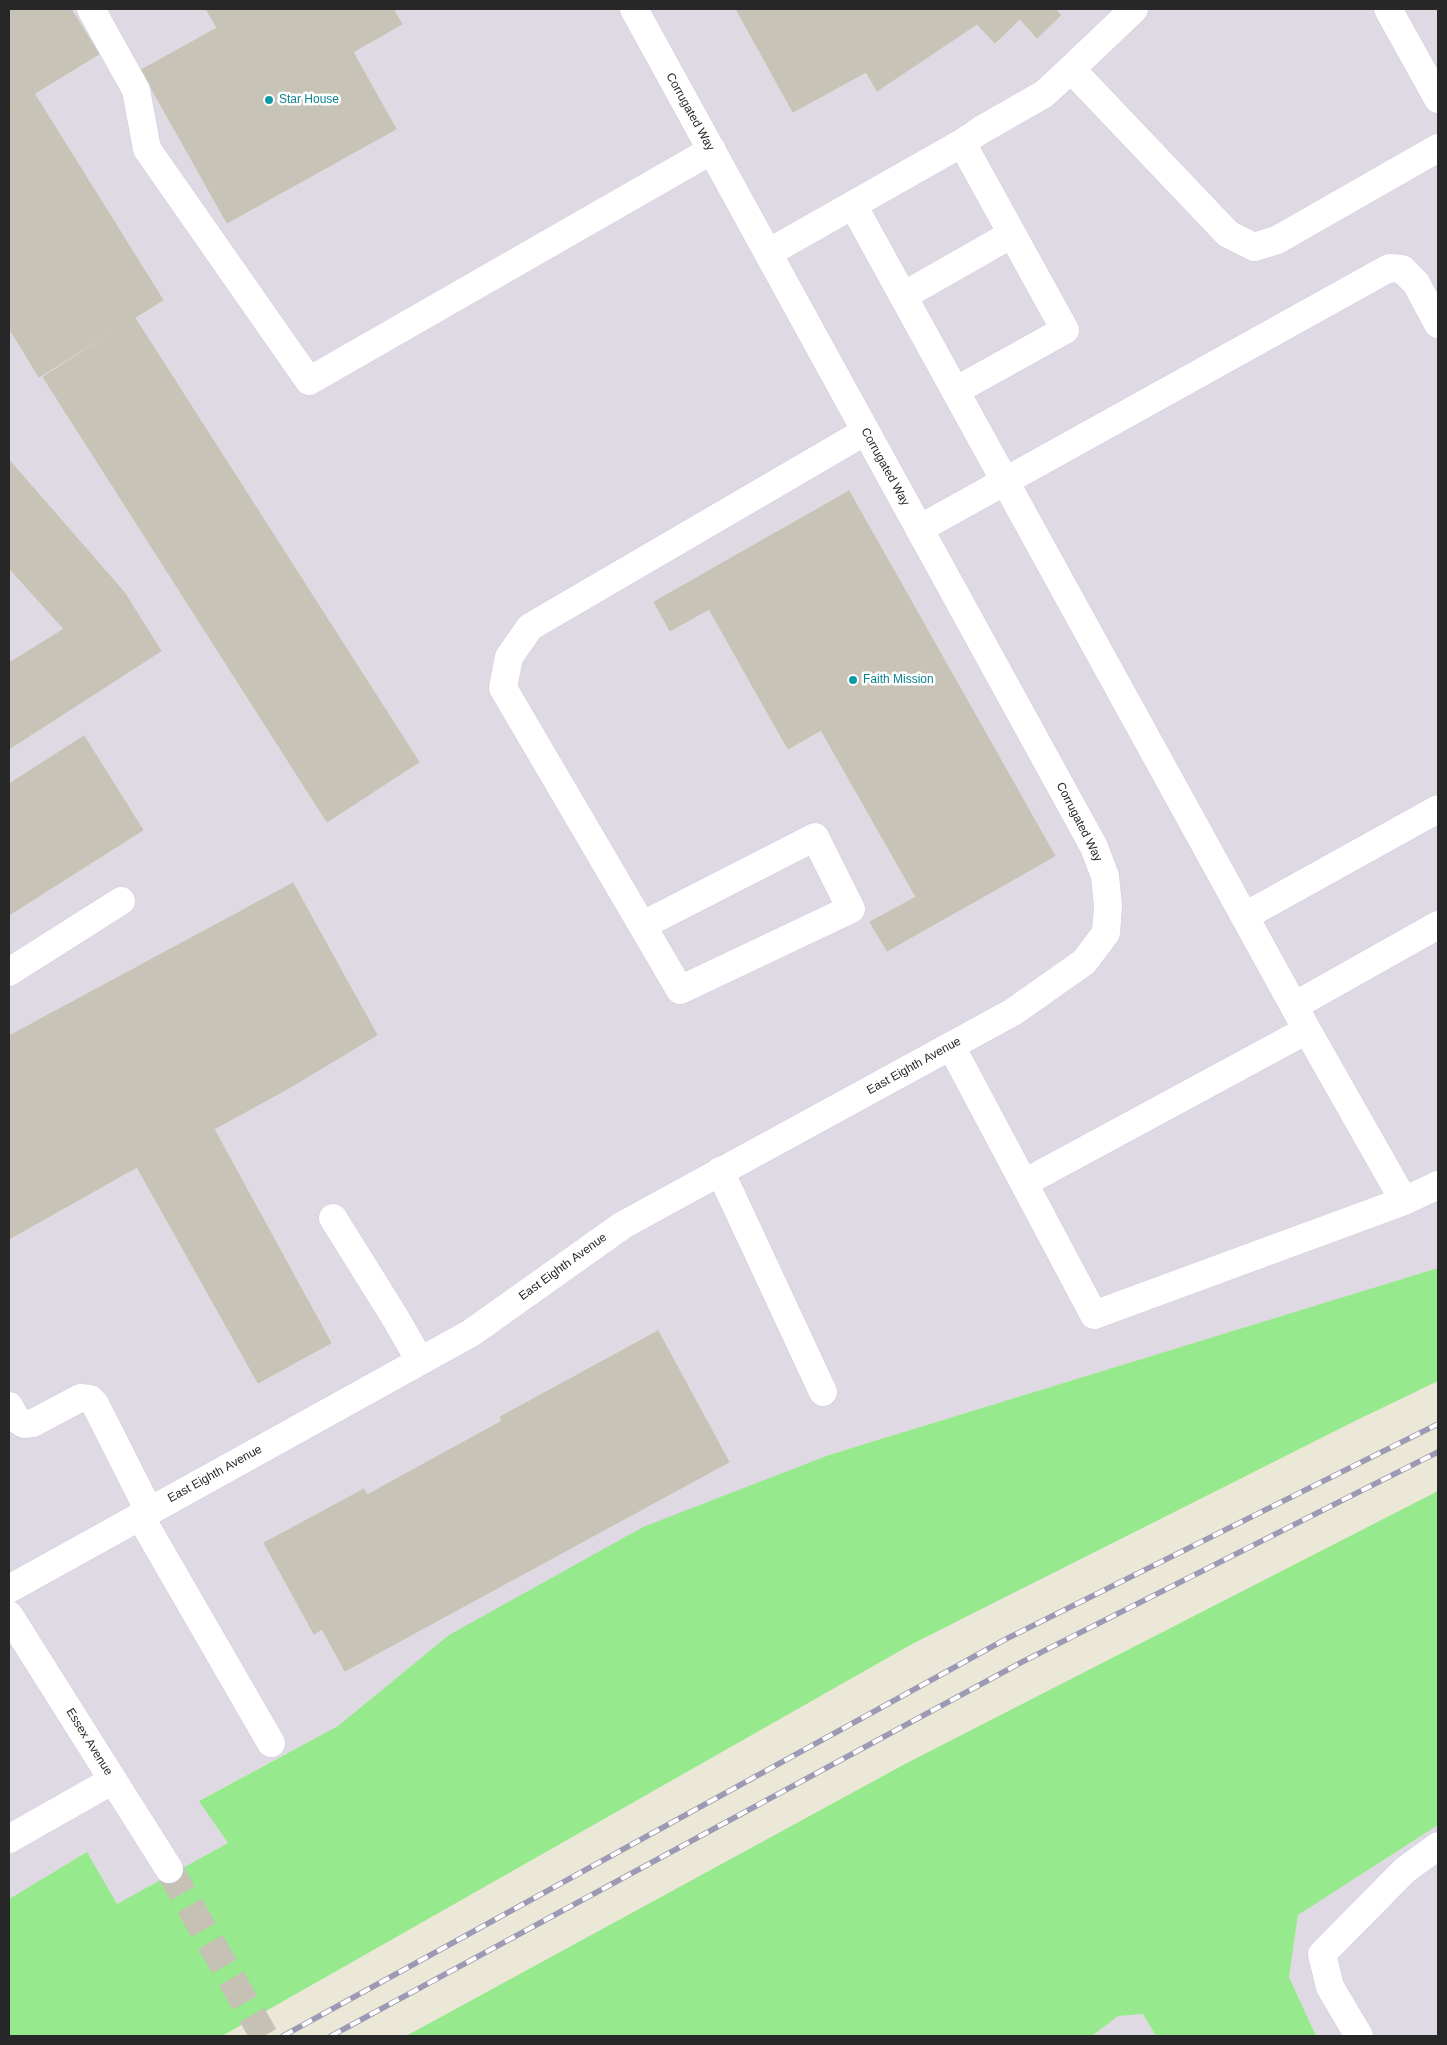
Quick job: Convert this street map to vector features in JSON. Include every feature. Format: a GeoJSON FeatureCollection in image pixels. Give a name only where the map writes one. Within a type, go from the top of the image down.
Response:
{"type":"FeatureCollection","features":[{"type":"Feature","properties":{"kind":"street"},"geometry":{"type":"LineString","coordinates":[[90,9],[136,90],[147,149],[308,381],[712,150]]}},
{"type":"Feature","properties":{"kind":"street","name":"Corrugated Way"},"geometry":{"type":"LineString","coordinates":[[634,9],[1094,848],[1105,876],[1108,906],[1106,933]]}},
{"type":"Feature","properties":{"kind":"street"},"geometry":{"type":"LineString","coordinates":[[768,253],[962,143],[1044,94],[1134,9]]}},
{"type":"Feature","properties":{"kind":"street"},"geometry":{"type":"LineString","coordinates":[[1388,9],[1438,99]]}},
{"type":"Feature","properties":{"kind":"street"},"geometry":{"type":"LineString","coordinates":[[1071,69],[1228,234],[1254,247],[1277,240],[1438,148]]}},
{"type":"Feature","properties":{"kind":"street"},"geometry":{"type":"LineString","coordinates":[[955,391],[1065,330],[962,143]]}},
{"type":"Feature","properties":{"kind":"street"},"geometry":{"type":"LineString","coordinates":[[853,205],[1307,1030],[1404,1201]]}},
{"type":"Feature","properties":{"kind":"street"},"geometry":{"type":"LineString","coordinates":[[903,296],[1012,234]]}},
{"type":"Feature","properties":{"kind":"street"},"geometry":{"type":"LineString","coordinates":[[919,529],[1389,268],[1402,269],[1416,282],[1438,324]]}},
{"type":"Feature","properties":{"kind":"street"},"geometry":{"type":"LineString","coordinates":[[643,925],[815,837],[851,909],[680,990],[503,688],[509,657],[530,627],[866,432]]}},
{"type":"Feature","properties":{"kind":"street"},"geometry":{"type":"LineString","coordinates":[[1245,916],[1438,809]]}},
{"type":"Feature","properties":{"kind":"street"},"geometry":{"type":"LineString","coordinates":[[9,972],[121,901]]}},
{"type":"Feature","properties":{"kind":"street"},"geometry":{"type":"LineString","coordinates":[[1294,1006],[1438,925]]}},
{"type":"Feature","properties":{"kind":"street","name":"East Eighth Avenue"},"geometry":{"type":"LineString","coordinates":[[9,1589],[471,1333],[622,1225],[1013,1012],[1084,962],[1106,933]]}},
{"type":"Feature","properties":{"kind":"street"},"geometry":{"type":"LineString","coordinates":[[1024,1183],[1307,1030]]}},
{"type":"Feature","properties":{"kind":"street"},"geometry":{"type":"LineString","coordinates":[[951,1046],[1094,1315],[1404,1201],[1438,1185]]}},
{"type":"Feature","properties":{"kind":"street"},"geometry":{"type":"LineString","coordinates":[[720,1171],[823,1392]]}},
{"type":"Feature","properties":{"kind":"street"},"geometry":{"type":"LineString","coordinates":[[334,1218],[420,1361]]}},
{"type":"Feature","properties":{"kind":"street"},"geometry":{"type":"LineString","coordinates":[[9,1406],[16,1419],[24,1424],[33,1423],[80,1398],[90,1399],[95,1404],[144,1513],[271,1743]]}},
{"type":"Feature","properties":{"kind":"street","name":"Essex Avenue"},"geometry":{"type":"LineString","coordinates":[[9,1615],[169,1869]]}},
{"type":"Feature","properties":{"kind":"street"},"geometry":{"type":"LineString","coordinates":[[9,1839],[112,1780]]}},
{"type":"Feature","properties":{"kind":"street"},"geometry":{"type":"LineString","coordinates":[[1360,2036],[1330,1987],[1322,1954],[1405,1870],[1438,1846]]}},
{"type":"Feature","properties":{"kind":"shaded area"},"geometry":{"type":"Polygon","coordinates":[[[9,9],[1438,9],[1438,1268],[829,1455],[449,1635],[338,1726],[200,1800],[228,1843],[117,1904],[87,1852],[9,1899],[9,9]]]}},
{"type":"Feature","properties":{"kind":"shaded area"},"geometry":{"type":"Polygon","coordinates":[[[1438,1825],[1438,2036],[1316,2036],[1289,1977],[1298,1915],[1438,1825]]]}},
{"type":"Feature","properties":{"kind":"shaded area"},"geometry":{"type":"Polygon","coordinates":[[[1143,2014],[1156,2036],[1092,2036],[1118,2016],[1143,2014]]]}},
{"type":"Feature","properties":{"kind":"green space"},"geometry":{"type":"Polygon","coordinates":[[[1438,1268],[1438,1381],[912,1644],[222,2036],[9,2036],[9,1899],[87,1852],[117,1904],[228,1843],[199,1801],[338,1726],[449,1635],[643,1527],[829,1455],[1438,1268]]]}},
{"type":"Feature","properties":{"kind":"green space"},"geometry":{"type":"Polygon","coordinates":[[[1438,1491],[1438,1825],[1298,1915],[1289,1977],[1316,2036],[1156,2036],[1143,2014],[1118,2016],[1092,2036],[406,2036],[905,1764],[1438,1491]]]}},
{"type":"Feature","properties":{"kind":"building"},"geometry":{"type":"Polygon","coordinates":[[[9,9],[71,9],[99,54],[9,109],[9,9]]]}},
{"type":"Feature","properties":{"kind":"building","name":"Star House"},"geometry":{"type":"Polygon","coordinates":[[[206,9],[393,9],[402,24],[353,52],[396,129],[227,223],[141,70],[217,28],[206,9]]]}},
{"type":"Feature","properties":{"kind":"building"},"geometry":{"type":"Polygon","coordinates":[[[736,9],[1055,9],[1061,15],[1037,38],[1020,19],[995,43],[977,24],[877,91],[866,72],[793,112],[736,9]]]}},
{"type":"Feature","properties":{"kind":"building"},"geometry":{"type":"Polygon","coordinates":[[[34,93],[163,300],[39,377],[9,328],[9,109],[34,93]]]}},
{"type":"Feature","properties":{"kind":"building"},"geometry":{"type":"Polygon","coordinates":[[[135,318],[419,762],[327,822],[43,377],[135,318]]]}},
{"type":"Feature","properties":{"kind":"building"},"geometry":{"type":"Polygon","coordinates":[[[9,460],[124,592],[161,651],[9,749],[9,663],[64,629],[9,568],[9,460]]]}},
{"type":"Feature","properties":{"kind":"building","name":"Faith Mission"},"geometry":{"type":"Polygon","coordinates":[[[849,491],[1055,856],[887,951],[870,922],[916,897],[821,730],[788,749],[709,609],[670,631],[654,602],[849,491]]]}},
{"type":"Feature","properties":{"kind":"building"},"geometry":{"type":"Polygon","coordinates":[[[84,736],[143,830],[9,915],[9,784],[84,736]]]}},
{"type":"Feature","properties":{"kind":"building"},"geometry":{"type":"Polygon","coordinates":[[[293,883],[377,1035],[289,1088],[214,1129],[331,1343],[258,1383],[137,1167],[9,1239],[9,1036],[293,883]]]}},
{"type":"Feature","properties":{"kind":"building"},"geometry":{"type":"Polygon","coordinates":[[[658,1331],[729,1462],[345,1671],[322,1629],[314,1634],[264,1543],[364,1489],[367,1495],[502,1421],[500,1417],[658,1331]]]}},
{"type":"Feature","properties":{"kind":"tunnel"},"geometry":{"type":"LineString","coordinates":[[169,1869],[264,2036]]}},
{"type":"Feature","properties":{"kind":"railway"},"geometry":{"type":"LineString","coordinates":[[283,2036],[1006,1639],[1438,1424]]}},
{"type":"Feature","properties":{"kind":"railway"},"geometry":{"type":"LineString","coordinates":[[331,2036],[1022,1662],[1438,1452]]}},
{"type":"Feature","properties":{"kind":"place","name":"Star House"},"geometry":{"type":"Point","coordinates":[269,100]}},
{"type":"Feature","properties":{"kind":"place","name":"Faith Mission"},"geometry":{"type":"Point","coordinates":[853,680]}}]}
